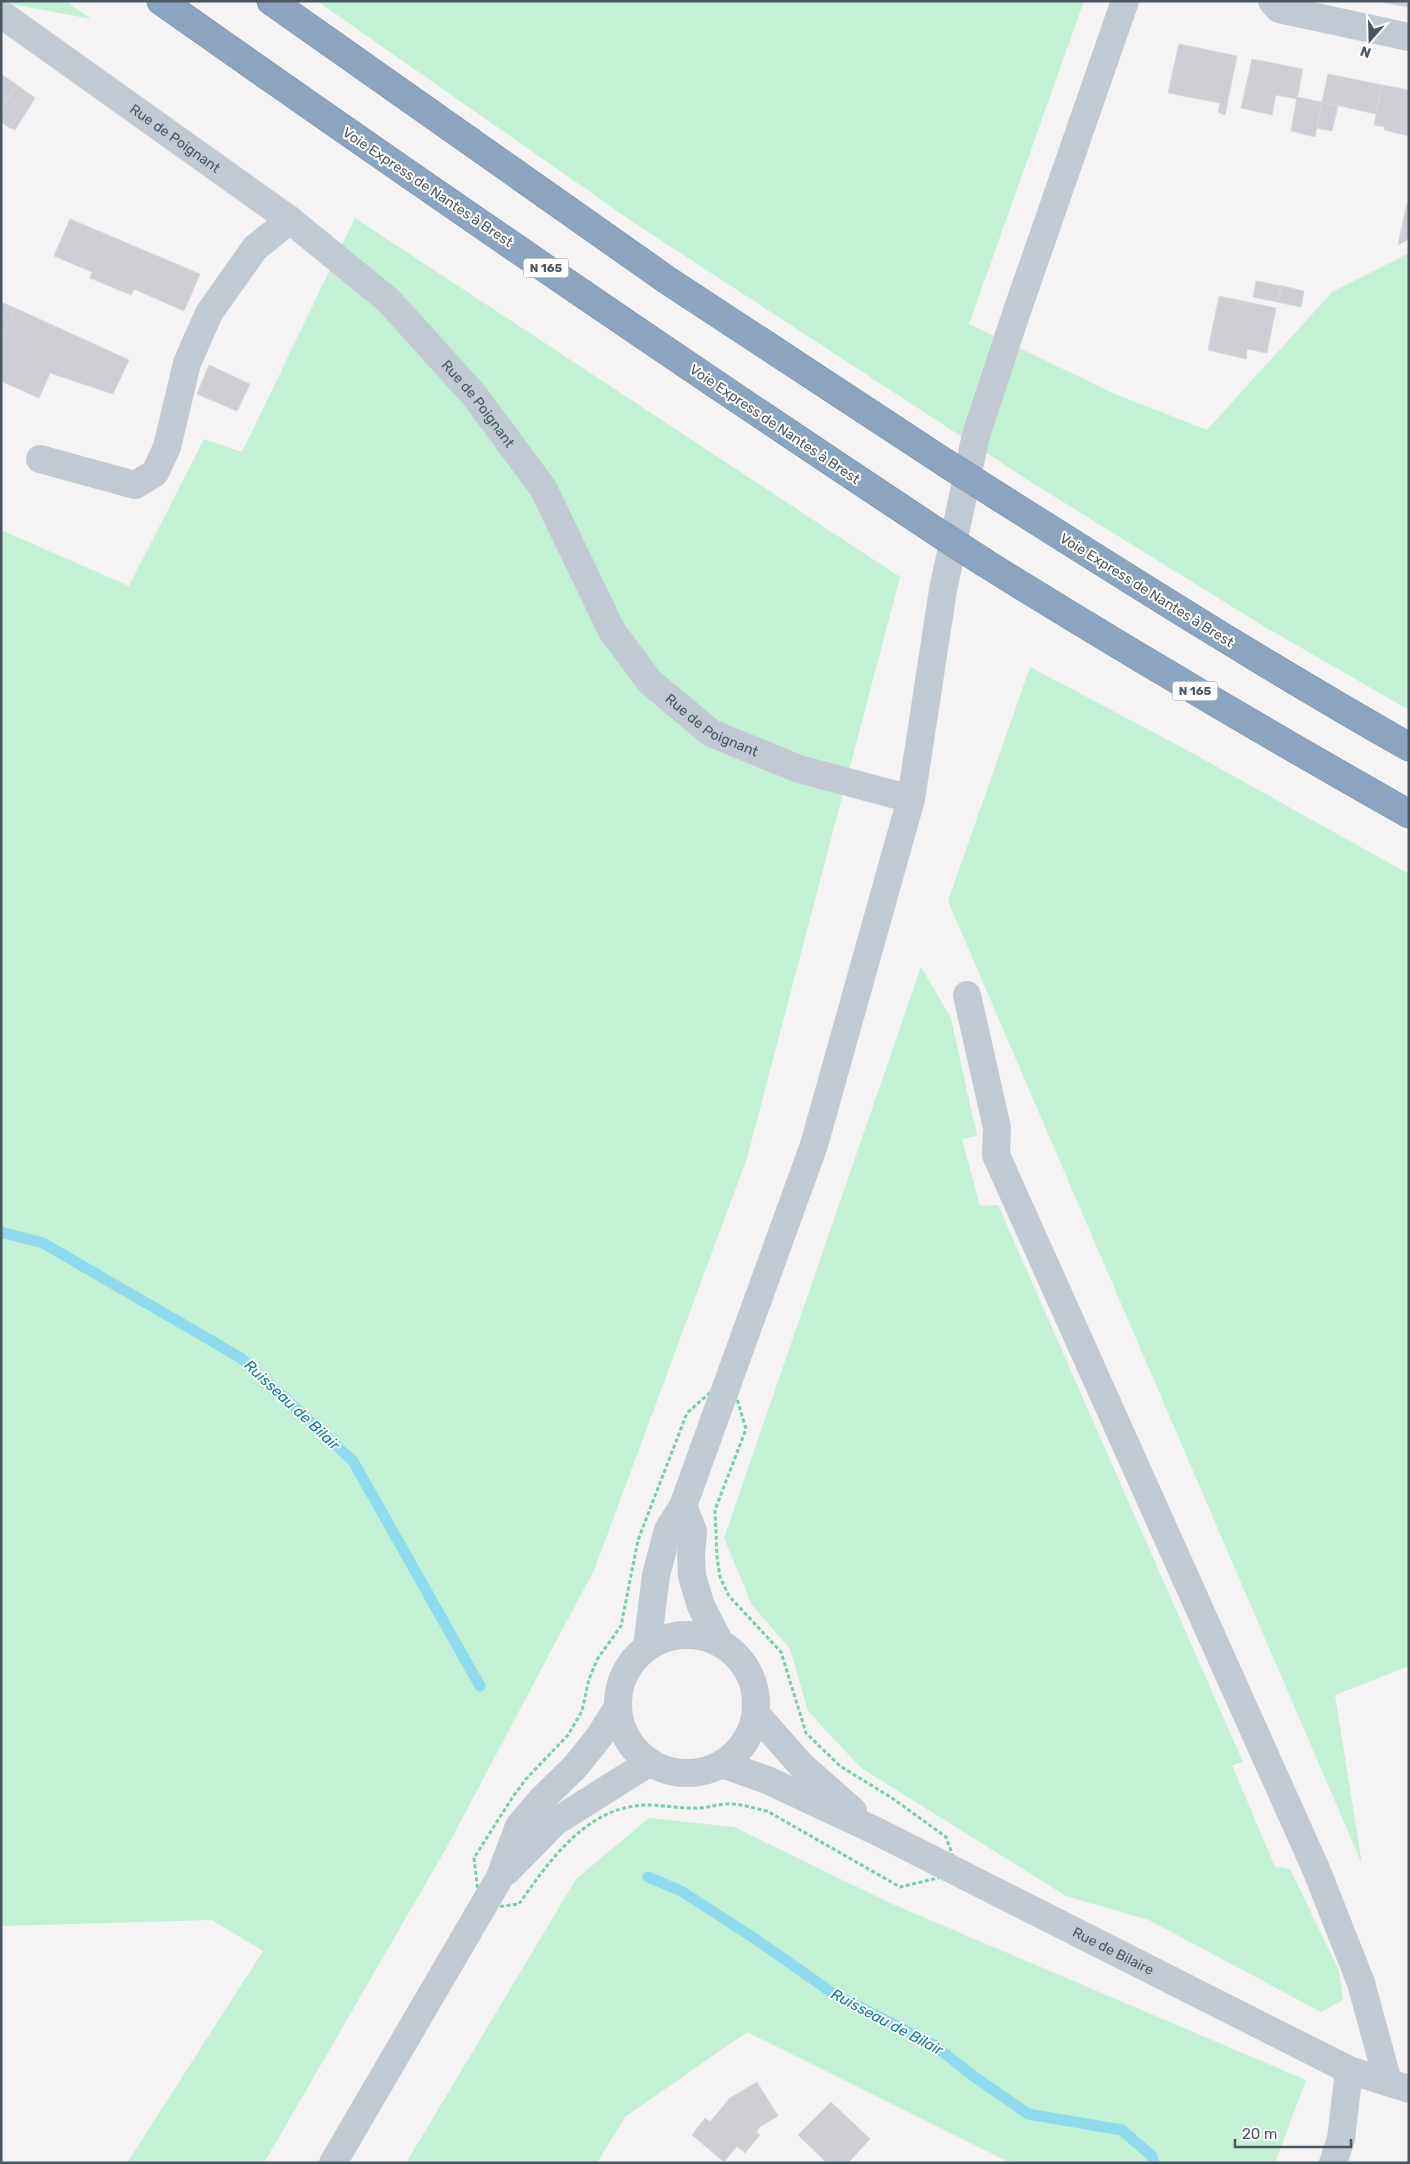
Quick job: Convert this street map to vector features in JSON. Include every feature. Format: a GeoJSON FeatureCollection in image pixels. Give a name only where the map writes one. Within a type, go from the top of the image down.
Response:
{"type":"FeatureCollection","features":[{"type":"Feature","properties":{"kind":"highway","name":"Voie Express de Nantes à Brest"},"geometry":{"type":"LineString","coordinates":[[162,1],[328,119],[782,430],[934,530],[1109,640],[1239,718],[1409,814]]}},
{"type":"Feature","properties":{"kind":"highway","name":"Voie Express de Nantes à Brest"},"geometry":{"type":"LineString","coordinates":[[271,1],[667,280],[944,462],[1308,690],[1409,747]]}},
{"type":"Feature","properties":{"kind":"street"},"geometry":{"type":"LineString","coordinates":[[647,1647],[656,1575],[668,1530],[683,1506],[814,1145],[911,799],[943,590],[976,435],[1125,1]]}},
{"type":"Feature","properties":{"kind":"street"},"geometry":{"type":"LineString","coordinates":[[1272,1],[1279,9],[1409,37]]}},
{"type":"Feature","properties":{"kind":"street","name":"Rue de Poignant"},"geometry":{"type":"LineString","coordinates":[[1,14],[290,220],[388,300],[474,395],[543,488],[612,631],[650,682],[711,732],[799,769],[911,799]]}},
{"type":"Feature","properties":{"kind":"street"},"geometry":{"type":"LineString","coordinates":[[40,459],[135,485],[155,473],[167,447],[187,363],[209,313],[255,248],[290,220]]}},
{"type":"Feature","properties":{"kind":"street"},"geometry":{"type":"LineString","coordinates":[[968,995],[997,1128],[996,1155],[1316,1869],[1361,1983],[1398,2086]]}},
{"type":"Feature","properties":{"kind":"street"},"geometry":{"type":"LineString","coordinates":[[683,1506],[693,1532],[692,1576],[701,1606],[720,1643]]}},
{"type":"Feature","properties":{"kind":"street"},"geometry":{"type":"LineString","coordinates":[[683,1635],[702,1636],[720,1643],[737,1655],[749,1673],[756,1693],[756,1714],[750,1734],[738,1751],[722,1764],[705,1770],[686,1772],[667,1770],[650,1762],[634,1747],[623,1728],[618,1707],[619,1690],[625,1674],[634,1659],[647,1647],[664,1638],[683,1635]]}},
{"type":"Feature","properties":{"kind":"street"},"geometry":{"type":"LineString","coordinates":[[333,2163],[500,1877],[519,1826],[542,1799],[575,1767],[599,1737],[618,1707]]}},
{"type":"Feature","properties":{"kind":"street","name":"Rue de Bilaire"},"geometry":{"type":"LineString","coordinates":[[756,1714],[801,1765],[876,1831]]}},
{"type":"Feature","properties":{"kind":"street"},"geometry":{"type":"LineString","coordinates":[[500,1877],[555,1822],[650,1762]]}},
{"type":"Feature","properties":{"kind":"street","name":"Rue de Bilaire"},"geometry":{"type":"LineString","coordinates":[[722,1764],[767,1780],[876,1831],[1349,2070],[1398,2086]]}},
{"type":"Feature","properties":{"kind":"street"},"geometry":{"type":"LineString","coordinates":[[1333,2163],[1341,2139],[1349,2070]]}},
{"type":"Feature","properties":{"kind":"path"},"geometry":{"type":"LineString","coordinates":[[474,1858],[512,1798],[526,1779],[568,1735],[582,1711],[589,1679],[598,1658],[621,1626],[638,1540],[686,1412]]}},
{"type":"Feature","properties":{"kind":"path"},"geometry":{"type":"LineString","coordinates":[[746,1429],[715,1510],[717,1557],[720,1576],[729,1596],[781,1652],[806,1733],[840,1766],[892,1798],[946,1837]]}},
{"type":"Feature","properties":{"kind":"path"},"geometry":{"type":"LineString","coordinates":[[519,1904],[544,1868],[577,1834],[609,1812],[636,1805],[692,1808],[727,1804],[746,1806],[767,1812],[900,1887]]}},
{"type":"Feature","properties":{"kind":"green space"},"geometry":{"type":"Polygon","coordinates":[[[66,1],[91,19],[1,2],[66,1]]]}},
{"type":"Feature","properties":{"kind":"green space"},"geometry":{"type":"Polygon","coordinates":[[[317,1],[1084,1],[969,324],[1115,394],[1207,430],[1332,292],[1409,253],[1409,710],[1260,624],[1031,482],[633,222],[317,1]]]}},
{"type":"Feature","properties":{"kind":"green space"},"geometry":{"type":"Polygon","coordinates":[[[355,218],[900,577],[747,1158],[595,1568],[448,1845],[264,2163],[127,2163],[263,1951],[212,1920],[1,1926],[1,530],[129,586],[204,439],[242,452],[355,218]]]}},
{"type":"Feature","properties":{"kind":"green space"},"geometry":{"type":"Polygon","coordinates":[[[1030,667],[1185,749],[1409,874],[1409,1666],[1335,1695],[1362,1864],[948,901],[1030,667]]]}},
{"type":"Feature","properties":{"kind":"green space"},"geometry":{"type":"Polygon","coordinates":[[[921,967],[951,1018],[977,1136],[962,1139],[980,1206],[998,1205],[1243,1762],[1232,1765],[1275,1867],[1290,1869],[1339,1971],[1343,2000],[1321,2012],[1149,1920],[1066,1896],[861,1768],[808,1711],[790,1649],[752,1605],[724,1538],[921,967]]]}},
{"type":"Feature","properties":{"kind":"green space"},"geometry":{"type":"Polygon","coordinates":[[[649,1818],[734,1827],[890,1903],[1306,2080],[1275,2163],[1011,2163],[747,2032],[625,2117],[597,2163],[406,2163],[576,1879],[649,1818]]]}},
{"type":"Feature","properties":{"kind":"building"},"geometry":{"type":"Polygon","coordinates":[[[1377,1],[1408,1],[1407,7],[1377,1]]]}},
{"type":"Feature","properties":{"kind":"building"},"geometry":{"type":"Polygon","coordinates":[[[1179,44],[1237,56],[1225,115],[1218,112],[1220,103],[1168,93],[1179,44]]]}},
{"type":"Feature","properties":{"kind":"building"},"geometry":{"type":"Polygon","coordinates":[[[1252,59],[1303,69],[1297,99],[1276,95],[1272,115],[1241,108],[1252,59]]]}},
{"type":"Feature","properties":{"kind":"building"},"geometry":{"type":"Polygon","coordinates":[[[1,74],[17,85],[1,109],[1,74]]]}},
{"type":"Feature","properties":{"kind":"building"},"geometry":{"type":"Polygon","coordinates":[[[1328,74],[1382,85],[1376,114],[1322,102],[1328,74]]]}},
{"type":"Feature","properties":{"kind":"building"},"geometry":{"type":"Polygon","coordinates":[[[17,85],[35,98],[15,130],[10,128],[23,108],[9,98],[17,85]]]}},
{"type":"Feature","properties":{"kind":"building"},"geometry":{"type":"Polygon","coordinates":[[[1382,85],[1409,90],[1409,136],[1384,130],[1385,127],[1374,125],[1382,85]]]}},
{"type":"Feature","properties":{"kind":"building"},"geometry":{"type":"Polygon","coordinates":[[[1297,97],[1322,102],[1315,137],[1291,131],[1297,97]]]}},
{"type":"Feature","properties":{"kind":"building"},"geometry":{"type":"Polygon","coordinates":[[[9,98],[23,108],[10,128],[1,122],[1,109],[9,98]]]}},
{"type":"Feature","properties":{"kind":"building"},"geometry":{"type":"Polygon","coordinates":[[[1322,102],[1338,106],[1332,131],[1317,128],[1322,102]]]}},
{"type":"Feature","properties":{"kind":"building"},"geometry":{"type":"Polygon","coordinates":[[[1409,202],[1409,239],[1398,245],[1407,203],[1409,202]]]}},
{"type":"Feature","properties":{"kind":"building"},"geometry":{"type":"Polygon","coordinates":[[[70,219],[200,274],[184,311],[134,289],[131,295],[90,278],[92,272],[54,256],[70,219]]]}},
{"type":"Feature","properties":{"kind":"building"},"geometry":{"type":"Polygon","coordinates":[[[1256,281],[1282,286],[1277,302],[1253,297],[1256,281]]]}},
{"type":"Feature","properties":{"kind":"building"},"geometry":{"type":"Polygon","coordinates":[[[1282,286],[1304,291],[1301,307],[1277,302],[1282,286]]]}},
{"type":"Feature","properties":{"kind":"building"},"geometry":{"type":"Polygon","coordinates":[[[1219,296],[1276,308],[1267,353],[1247,349],[1246,359],[1208,350],[1219,296]]]}},
{"type":"Feature","properties":{"kind":"building"},"geometry":{"type":"Polygon","coordinates":[[[1,302],[15,308],[1,338],[1,302]]]}},
{"type":"Feature","properties":{"kind":"building"},"geometry":{"type":"Polygon","coordinates":[[[15,308],[129,360],[113,394],[50,373],[39,398],[1,381],[1,338],[15,308]]]}},
{"type":"Feature","properties":{"kind":"building"},"geometry":{"type":"Polygon","coordinates":[[[209,365],[250,384],[237,411],[197,394],[209,365]]]}},
{"type":"Feature","properties":{"kind":"building"},"geometry":{"type":"Polygon","coordinates":[[[757,2082],[778,2116],[761,2126],[756,2132],[760,2135],[745,2153],[737,2146],[724,2162],[692,2135],[705,2118],[710,2122],[730,2098],[757,2082]]]}},
{"type":"Feature","properties":{"kind":"building"},"geometry":{"type":"Polygon","coordinates":[[[831,2102],[870,2139],[848,2163],[827,2163],[798,2135],[831,2102]]]}},
{"type":"Feature","properties":{"kind":"waterway","name":"Ruisseau de Bilair"},"geometry":{"type":"LineString","coordinates":[[1,1232],[43,1243],[241,1358],[353,1461],[480,1686]]}},
{"type":"Feature","properties":{"kind":"waterway","name":"Ruisseau de Bilair"},"geometry":{"type":"LineString","coordinates":[[648,1877],[681,1891],[754,1938],[834,1994],[934,2045],[972,2075],[1028,2114],[1122,2130],[1152,2156],[1154,2163]]}}]}
